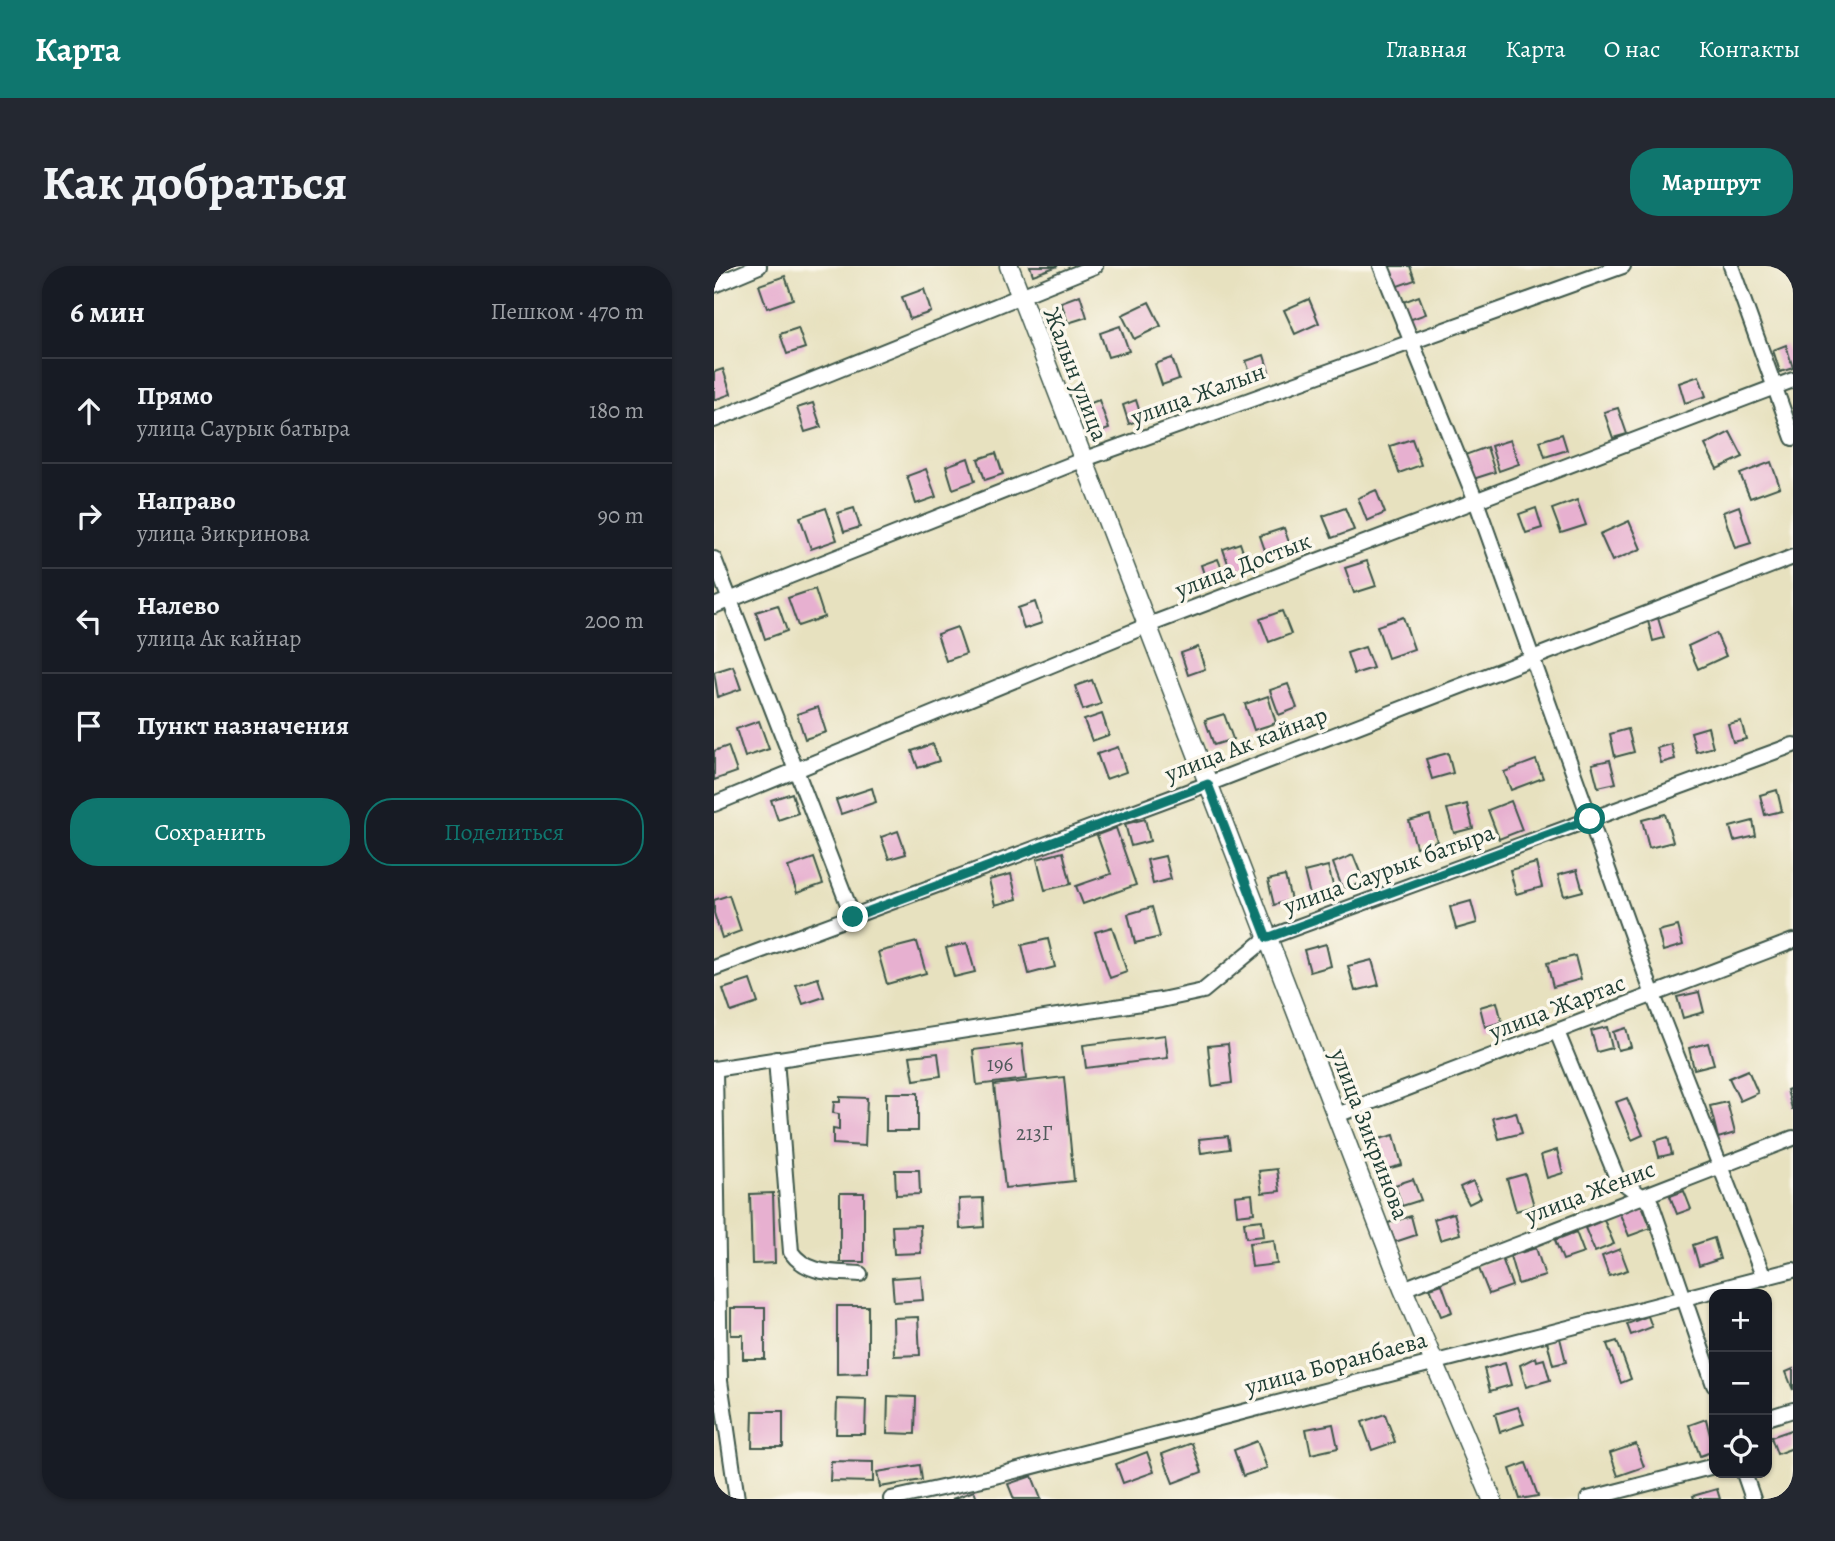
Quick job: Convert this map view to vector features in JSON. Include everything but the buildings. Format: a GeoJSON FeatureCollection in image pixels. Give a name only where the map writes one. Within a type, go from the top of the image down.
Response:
{"type":"FeatureCollection","features":[{"type":"Feature","properties":{"kind":"street"},"geometry":{"type":"LineString","coordinates":[[714,285],[759,266]]}},
{"type":"Feature","properties":{"kind":"street","name":"Жалын улица"},"geometry":{"type":"LineString","coordinates":[[1009,266],[1146,626]]}},
{"type":"Feature","properties":{"kind":"street"},"geometry":{"type":"LineString","coordinates":[[714,420],[1095,266]]}},
{"type":"Feature","properties":{"kind":"street"},"geometry":{"type":"LineString","coordinates":[[1381,266],[1476,501],[1653,995],[1764,1278]]}},
{"type":"Feature","properties":{"kind":"street","name":"улица Жалын"},"geometry":{"type":"LineString","coordinates":[[714,606],[1082,460],[1622,266]]}},
{"type":"Feature","properties":{"kind":"street"},"geometry":{"type":"LineString","coordinates":[[1731,266],[1793,438]]}},
{"type":"Feature","properties":{"kind":"street","name":"улица Достык"},"geometry":{"type":"LineString","coordinates":[[714,804],[1146,626],[1793,380]]}},
{"type":"Feature","properties":{"kind":"street","name":"улица Ак кайнар"},"geometry":{"type":"LineString","coordinates":[[714,968],[1208,784],[1793,557]]}},
{"type":"Feature","properties":{"kind":"street"},"geometry":{"type":"LineString","coordinates":[[714,559],[853,917]]}},
{"type":"Feature","properties":{"kind":"street","name":"улица Зикринова"},"geometry":{"type":"LineString","coordinates":[[1146,626],[1404,1289],[1492,1499]]}},
{"type":"Feature","properties":{"kind":"street","name":"улица Саурык батыра"},"geometry":{"type":"LineString","coordinates":[[715,1069],[1161,1000],[1203,991],[1267,938],[1793,745]]}},
{"type":"Feature","properties":{"kind":"street","name":"улица Жартас"},"geometry":{"type":"LineString","coordinates":[[1337,1115],[1793,941]]}},
{"type":"Feature","properties":{"kind":"street"},"geometry":{"type":"LineString","coordinates":[[1557,1032],[1617,1178],[1651,1203],[1709,1370]]}},
{"type":"Feature","properties":{"kind":"street"},"geometry":{"type":"LineString","coordinates":[[776,1059],[791,1252],[797,1261],[814,1270],[860,1274]]}},
{"type":"Feature","properties":{"kind":"street"},"geometry":{"type":"LineString","coordinates":[[715,1069],[717,1380],[737,1499]]}},
{"type":"Feature","properties":{"kind":"street","name":"улица Женис"},"geometry":{"type":"LineString","coordinates":[[1404,1289],[1793,1138]]}},
{"type":"Feature","properties":{"kind":"street","name":"улица Боранбаева"},"geometry":{"type":"LineString","coordinates":[[891,1499],[987,1478],[1793,1270]]}},
{"type":"Feature","properties":{"kind":"street"},"geometry":{"type":"LineString","coordinates":[[1772,1416],[1793,1410]]}},
{"type":"Feature","properties":{"kind":"street"},"geometry":{"type":"LineString","coordinates":[[1588,1499],[1709,1467]]}},
{"type":"Feature","properties":{"kind":"street"},"geometry":{"type":"LineString","coordinates":[[1746,1478],[1753,1499]]}},
{"type":"Feature","properties":{"kind":"route"},"geometry":{"type":"LineString","coordinates":[[853,917],[1208,784],[1267,938],[1590,819]]}}]}
